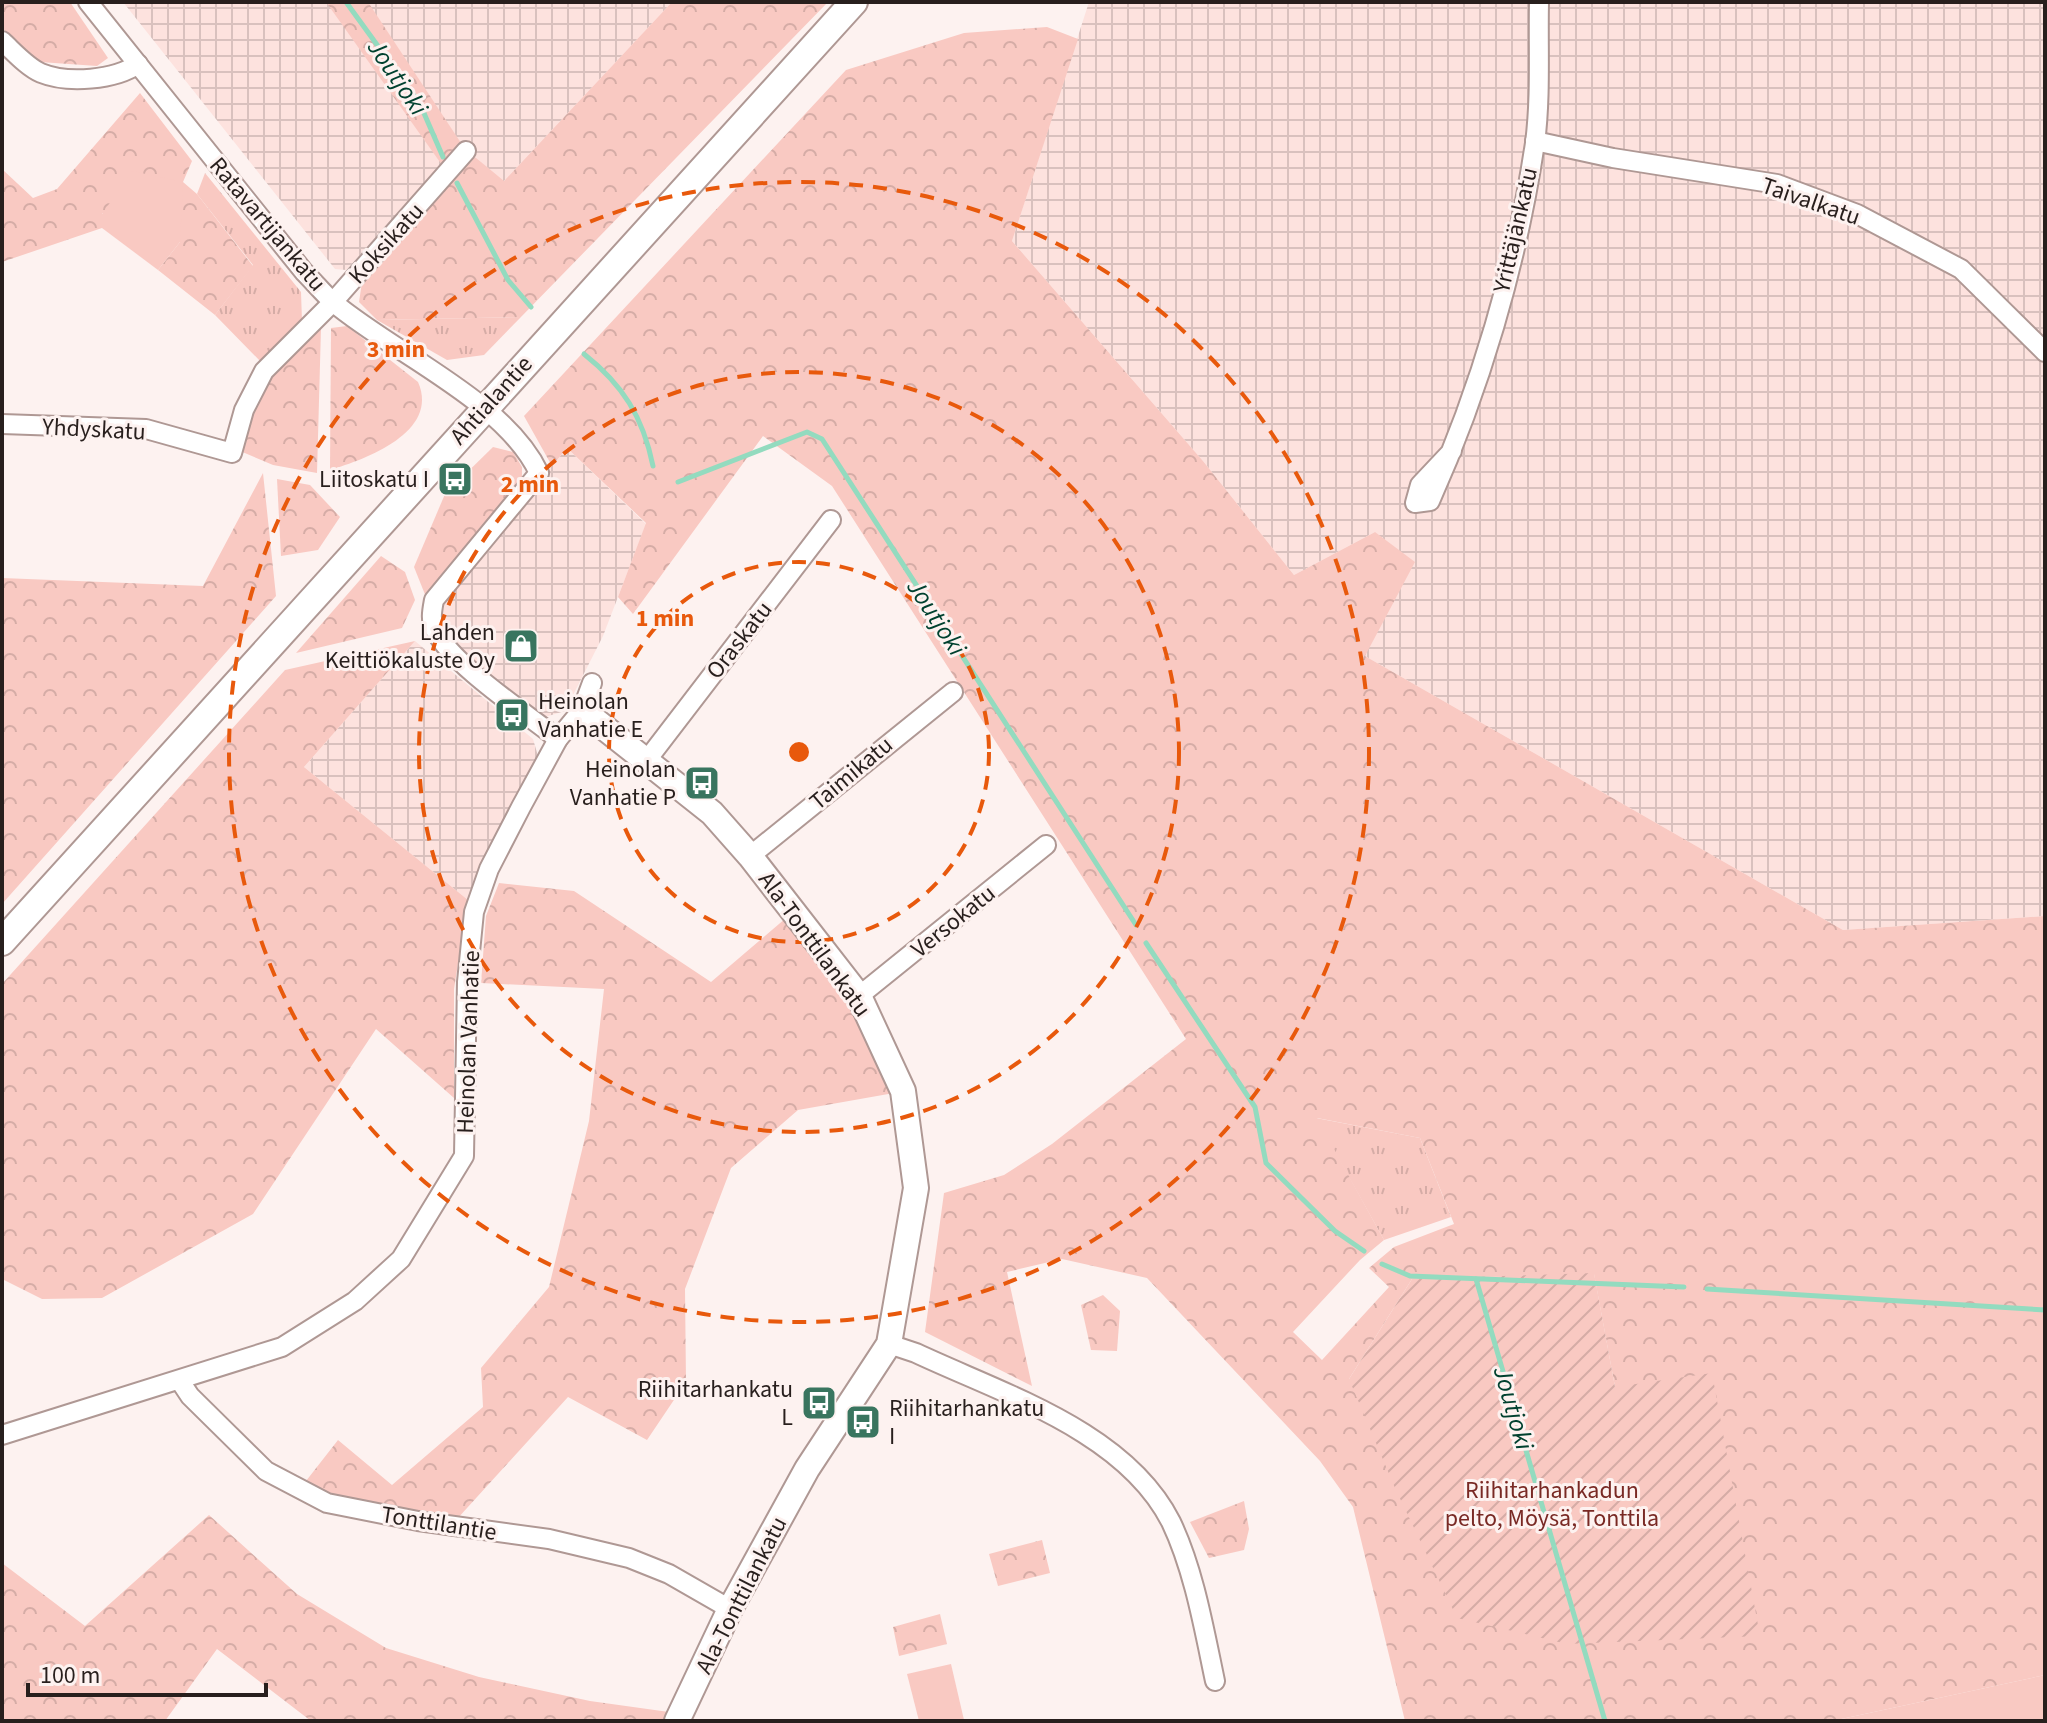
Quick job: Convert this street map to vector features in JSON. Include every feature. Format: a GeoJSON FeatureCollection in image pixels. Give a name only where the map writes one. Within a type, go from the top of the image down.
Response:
{"type":"FeatureCollection","features":[{"type":"Feature","properties":{"kind":"main road","name":"Ahtialantie"},"geometry":{"type":"LineString","coordinates":[[2,942],[854,2]]}},
{"type":"Feature","properties":{"kind":"street","name":"Ratavartijankatu"},"geometry":{"type":"LineString","coordinates":[[88,2],[304,272],[333,302],[506,426],[531,456],[539,473],[434,600],[431,617],[436,632],[459,660],[558,739]]}},
{"type":"Feature","properties":{"kind":"street","name":"Yrittäjänkatu"},"geometry":{"type":"LineString","coordinates":[[1452,451],[1515,243],[1535,141],[1539,2]]}},
{"type":"Feature","properties":{"kind":"street"},"geometry":{"type":"LineString","coordinates":[[2,41],[41,73],[85,78],[120,76],[138,64]]}},
{"type":"Feature","properties":{"kind":"street","name":"Taivalkatu"},"geometry":{"type":"LineString","coordinates":[[1535,141],[1613,158],[1777,184],[1857,214],[1961,269],[2045,352]]}},
{"type":"Feature","properties":{"kind":"street","name":"Koksikatu"},"geometry":{"type":"LineString","coordinates":[[232,453],[244,410],[264,371],[333,302],[466,151]]}},
{"type":"Feature","properties":{"kind":"street","name":"Yhdyskatu"},"geometry":{"type":"LineString","coordinates":[[2,424],[146,429],[232,453]]}},
{"type":"Feature","properties":{"kind":"street","name":"Oraskatu"},"geometry":{"type":"LineString","coordinates":[[647,760],[831,520]]}},
{"type":"Feature","properties":{"kind":"street","name":"Heinolan Vanhatie"},"geometry":{"type":"LineString","coordinates":[[2,1435],[282,1347],[355,1301],[401,1259],[464,1156],[467,982],[474,912],[489,869],[558,739],[582,710],[592,683]]}},
{"type":"Feature","properties":{"kind":"street","name":"Taimikatu"},"geometry":{"type":"LineString","coordinates":[[750,856],[953,692]]}},
{"type":"Feature","properties":{"kind":"street","name":"Ala-Tonttilankatu"},"geometry":{"type":"LineString","coordinates":[[582,710],[712,813],[750,856],[859,996],[903,1091],[916,1188],[889,1344],[807,1469],[730,1609],[677,1721]]}},
{"type":"Feature","properties":{"kind":"street","name":"Versokatu"},"geometry":{"type":"LineString","coordinates":[[859,996],[1046,845]]}},
{"type":"Feature","properties":{"kind":"street"},"geometry":{"type":"LineString","coordinates":[[889,1344],[916,1353],[1080,1431],[1113,1451],[1140,1476],[1169,1519],[1180,1542],[1215,1681]]}},
{"type":"Feature","properties":{"kind":"street","name":"Tonttilantie"},"geometry":{"type":"LineString","coordinates":[[180,1381],[190,1396],[266,1471],[327,1503],[418,1521],[549,1539],[629,1558],[669,1574],[730,1609]]}},
{"type":"Feature","properties":{"kind":"shaded area"},"geometry":{"type":"Polygon","coordinates":[[[123,2],[672,2],[503,182],[461,144],[346,270],[335,269],[123,2]]]}},
{"type":"Feature","properties":{"kind":"shaded area"},"geometry":{"type":"Polygon","coordinates":[[[1089,2],[2045,2],[2045,916],[1843,930],[1365,656],[1375,532],[1294,575],[1203,461],[1012,241],[1089,2]]]}},
{"type":"Feature","properties":{"kind":"shaded area"},"geometry":{"type":"Polygon","coordinates":[[[567,448],[646,524],[603,636],[565,711],[545,717],[464,653],[438,613],[440,600],[567,448]]]}},
{"type":"Feature","properties":{"kind":"shaded area"},"geometry":{"type":"Polygon","coordinates":[[[415,641],[533,739],[538,756],[481,867],[468,900],[304,767],[415,641]]]}},
{"type":"Feature","properties":{"kind":"green space"},"geometry":{"type":"Polygon","coordinates":[[[2,2],[70,2],[108,58],[97,66],[40,62],[2,28],[2,2]]]}},
{"type":"Feature","properties":{"kind":"green space"},"geometry":{"type":"Polygon","coordinates":[[[326,2],[368,2],[461,143],[442,165],[326,2]]]}},
{"type":"Feature","properties":{"kind":"green space"},"geometry":{"type":"Polygon","coordinates":[[[672,2],[828,2],[521,317],[377,320],[359,302],[362,282],[475,157],[504,181],[672,2]]]}},
{"type":"Feature","properties":{"kind":"green space"},"geometry":{"type":"Polygon","coordinates":[[[1047,27],[1078,39],[1012,241],[1203,461],[1294,575],[1375,532],[1415,562],[1365,656],[1843,930],[2045,916],[2045,1675],[1832,1721],[1405,1721],[1353,1507],[1320,1461],[1147,1278],[1062,1259],[1007,1272],[1032,1386],[925,1332],[944,1193],[1004,1175],[1052,1144],[1186,1039],[832,486],[763,436],[633,614],[618,597],[646,523],[567,448],[552,466],[524,416],[846,70],[964,33],[1047,27]],[[1317,1118],[1384,1240],[1360,1260],[1293,1332],[1322,1360],[1389,1287],[1369,1268],[1394,1247],[1454,1224],[1420,1138],[1317,1118]],[[1594,1274],[1412,1279],[1349,1379],[1615,1387],[1594,1274]]]}},
{"type":"Feature","properties":{"kind":"green space"},"geometry":{"type":"Polygon","coordinates":[[[140,93],[192,161],[183,182],[197,194],[253,266],[215,315],[158,270],[180,242],[102,213],[102,228],[2,262],[2,169],[33,198],[57,189],[140,93]]]}},
{"type":"Feature","properties":{"kind":"green space"},"geometry":{"type":"Polygon","coordinates":[[[132,171],[183,182],[180,242],[158,270],[102,228],[102,214],[132,171]]]}},
{"type":"Feature","properties":{"kind":"green space"},"geometry":{"type":"Polygon","coordinates":[[[205,173],[301,292],[302,321],[260,361],[215,315],[253,265],[197,194],[205,173]]]}},
{"type":"Feature","properties":{"kind":"green space"},"geometry":{"type":"Polygon","coordinates":[[[521,317],[484,355],[447,360],[377,320],[521,317]]]}},
{"type":"Feature","properties":{"kind":"green space"},"geometry":{"type":"Polygon","coordinates":[[[347,326],[418,382],[422,400],[419,415],[396,441],[362,459],[330,470],[331,328],[347,326]]]}},
{"type":"Feature","properties":{"kind":"green space"},"geometry":{"type":"Polygon","coordinates":[[[321,328],[317,473],[273,465],[240,451],[259,398],[279,361],[306,334],[321,328]]]}},
{"type":"Feature","properties":{"kind":"green space"},"geometry":{"type":"Polygon","coordinates":[[[493,447],[513,452],[522,467],[522,485],[426,597],[414,567],[445,494],[493,447]]]}},
{"type":"Feature","properties":{"kind":"green space"},"geometry":{"type":"Polygon","coordinates":[[[263,473],[276,596],[2,904],[2,578],[203,586],[263,473]]]}},
{"type":"Feature","properties":{"kind":"green space"},"geometry":{"type":"Polygon","coordinates":[[[277,479],[310,485],[340,517],[318,550],[281,556],[277,479]]]}},
{"type":"Feature","properties":{"kind":"green space"},"geometry":{"type":"Polygon","coordinates":[[[381,556],[405,572],[415,600],[402,628],[296,653],[381,556]]]}},
{"type":"Feature","properties":{"kind":"green space"},"geometry":{"type":"Polygon","coordinates":[[[415,641],[304,767],[468,900],[454,989],[454,1098],[376,1029],[253,1214],[102,1298],[42,1299],[2,1279],[2,984],[285,670],[415,641]]]}},
{"type":"Feature","properties":{"kind":"green space"},"geometry":{"type":"Polygon","coordinates":[[[499,883],[574,891],[711,982],[786,918],[868,1033],[894,1093],[798,1110],[731,1168],[685,1289],[686,1382],[647,1440],[568,1397],[457,1519],[360,1503],[306,1481],[338,1440],[392,1485],[483,1407],[481,1368],[549,1287],[589,1121],[604,989],[481,983],[486,916],[499,883]]]}},
{"type":"Feature","properties":{"kind":"green space"},"geometry":{"type":"Polygon","coordinates":[[[1316,1118],[1420,1138],[1451,1217],[1384,1240],[1316,1118]]]}},
{"type":"Feature","properties":{"kind":"green space","name":"Riihitarhankadun pelto, Möysä, Tonttila"},"geometry":{"type":"Polygon","coordinates":[[[1594,1273],[1615,1387],[1712,1373],[1760,1636],[1567,1644],[1457,1618],[1395,1488],[1349,1379],[1412,1279],[1594,1273]]]}},
{"type":"Feature","properties":{"kind":"green space"},"geometry":{"type":"Polygon","coordinates":[[[1103,1295],[1120,1311],[1117,1351],[1091,1350],[1081,1305],[1103,1295]]]}},
{"type":"Feature","properties":{"kind":"green space"},"geometry":{"type":"Polygon","coordinates":[[[1244,1501],[1249,1529],[1244,1550],[1209,1558],[1190,1522],[1244,1501]]]}},
{"type":"Feature","properties":{"kind":"green space"},"geometry":{"type":"Polygon","coordinates":[[[209,1515],[297,1594],[386,1648],[479,1677],[590,1701],[669,1712],[665,1721],[311,1721],[217,1649],[165,1721],[2,1721],[2,1563],[85,1626],[209,1515]]]}},
{"type":"Feature","properties":{"kind":"green space"},"geometry":{"type":"Polygon","coordinates":[[[1042,1540],[1050,1573],[998,1586],[989,1554],[1042,1540]]]}},
{"type":"Feature","properties":{"kind":"green space"},"geometry":{"type":"Polygon","coordinates":[[[940,1614],[947,1644],[899,1656],[893,1627],[940,1614]]]}},
{"type":"Feature","properties":{"kind":"green space"},"geometry":{"type":"Polygon","coordinates":[[[951,1664],[964,1720],[919,1721],[907,1674],[951,1664]]]}},
{"type":"Feature","properties":{"kind":"green space"},"geometry":{"type":"Polygon","coordinates":[[[2045,1675],[2045,1721],[1832,1721],[2045,1675]]]}},
{"type":"Feature","properties":{"kind":"waterway","name":"Joutjoki"},"geometry":{"type":"LineString","coordinates":[[346,2],[420,104],[443,157]]}},
{"type":"Feature","properties":{"kind":"waterway","name":"Joutjoki"},"geometry":{"type":"LineString","coordinates":[[457,183],[508,280],[531,307]]}},
{"type":"Feature","properties":{"kind":"waterway","name":"Joutjoki"},"geometry":{"type":"LineString","coordinates":[[584,354],[610,378],[629,403],[643,432],[653,466]]}},
{"type":"Feature","properties":{"kind":"waterway","name":"Joutjoki"},"geometry":{"type":"LineString","coordinates":[[678,482],[807,432],[822,439],[1136,925]]}},
{"type":"Feature","properties":{"kind":"waterway","name":"Joutjoki"},"geometry":{"type":"LineString","coordinates":[[1146,943],[1255,1107],[1266,1163],[1335,1231],[1364,1251]]}},
{"type":"Feature","properties":{"kind":"waterway","name":"Joutjoki"},"geometry":{"type":"LineString","coordinates":[[1382,1264],[1410,1276],[1684,1287]]}},
{"type":"Feature","properties":{"kind":"waterway","name":"Joutjoki"},"geometry":{"type":"LineString","coordinates":[[1476,1279],[1605,1721]]}},
{"type":"Feature","properties":{"kind":"waterway","name":"Joutjoki"},"geometry":{"type":"LineString","coordinates":[[1707,1289],[2045,1310]]}},
{"type":"Feature","properties":{"kind":"place","name":"Liitoskatu I"},"geometry":{"type":"Point","coordinates":[455,479]}},
{"type":"Feature","properties":{"kind":"place","name":"Lahden Keittiökaluste Oy"},"geometry":{"type":"Point","coordinates":[521,646]}},
{"type":"Feature","properties":{"kind":"place","name":"Heinolan Vanhatie E"},"geometry":{"type":"Point","coordinates":[512,715]}},
{"type":"Feature","properties":{"kind":"place","name":"Heinolan Vanhatie P"},"geometry":{"type":"Point","coordinates":[702,783]}},
{"type":"Feature","properties":{"kind":"place","name":"Riihitarhankatu L"},"geometry":{"type":"Point","coordinates":[819,1403]}},
{"type":"Feature","properties":{"kind":"place","name":"Riihitarhankatu I"},"geometry":{"type":"Point","coordinates":[863,1422]}}]}
